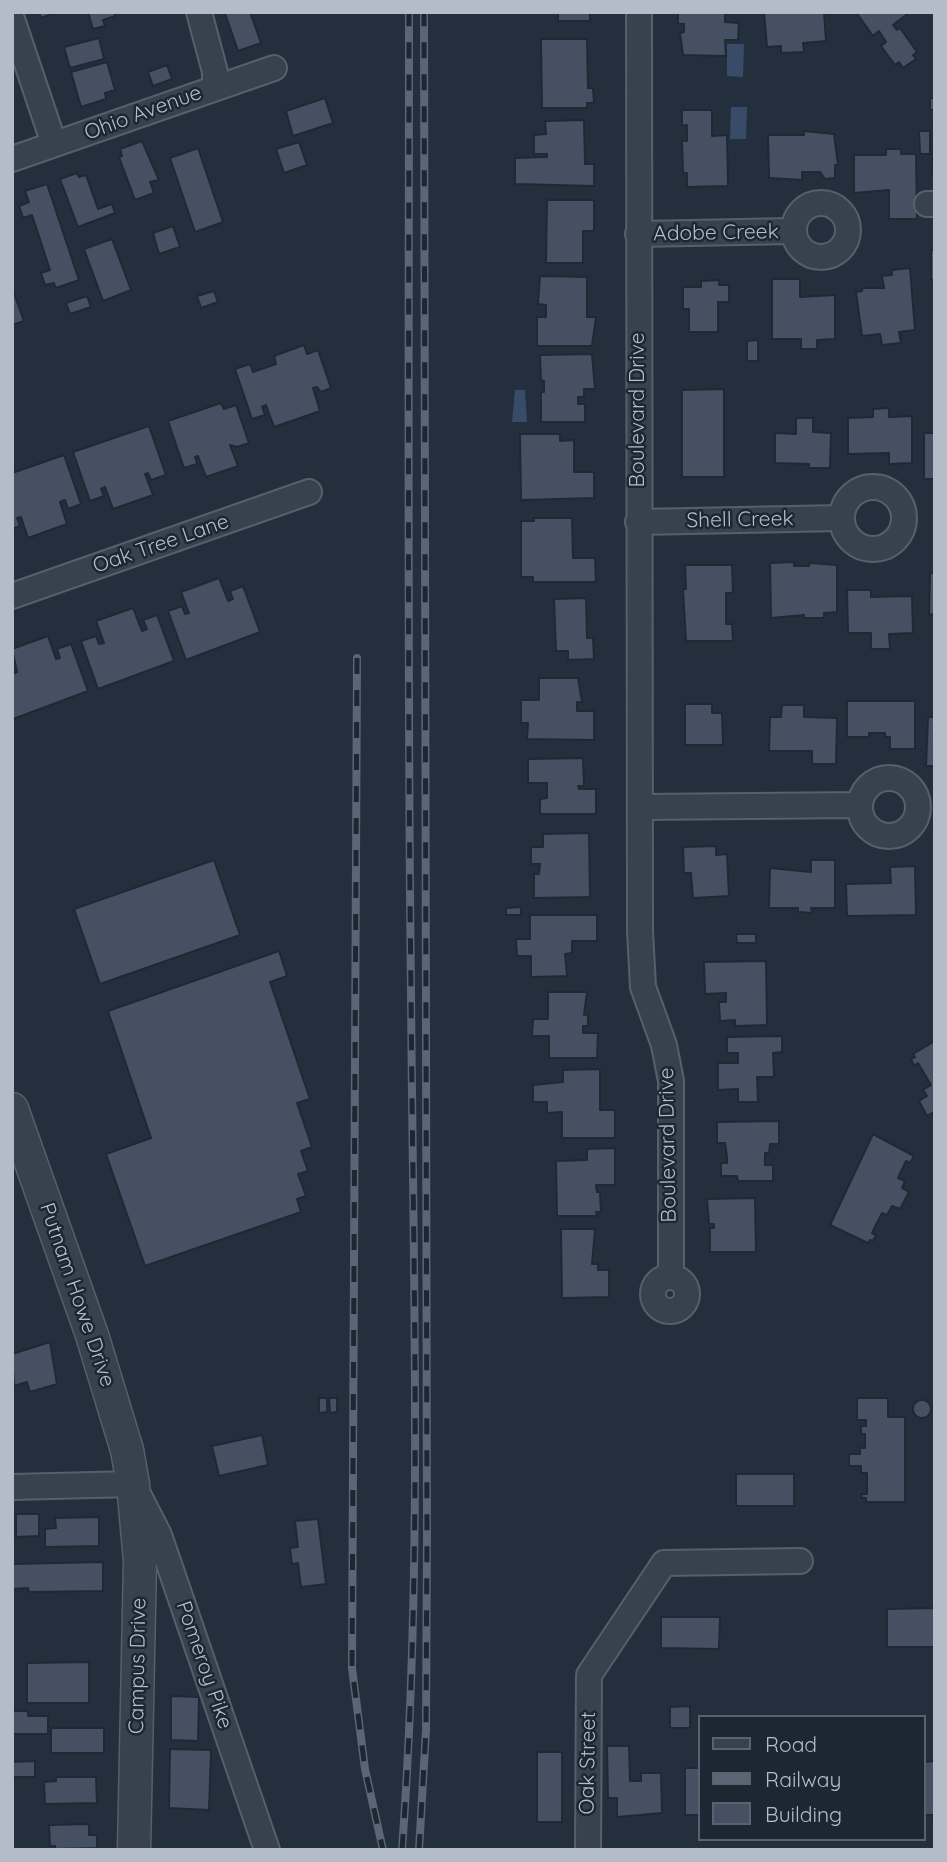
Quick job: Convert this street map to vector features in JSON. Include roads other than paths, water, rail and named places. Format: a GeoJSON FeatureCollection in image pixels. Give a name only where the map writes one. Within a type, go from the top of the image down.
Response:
{"type":"FeatureCollection","features":[{"type":"Feature","properties":{"kind":"street"},"geometry":{"type":"LineString","coordinates":[[199,12],[215,72],[215,87]]}},
{"type":"Feature","properties":{"kind":"street","name":"Boulevard Drive"},"geometry":{"type":"LineString","coordinates":[[639,12],[638,522],[643,986],[664,1045],[671,1080],[671,1277]]}},
{"type":"Feature","properties":{"kind":"street"},"geometry":{"type":"LineString","coordinates":[[12,19],[54,144]]}},
{"type":"Feature","properties":{"kind":"street","name":"Ohio Avenue"},"geometry":{"type":"LineString","coordinates":[[12,159],[274,68]]}},
{"type":"Feature","properties":{"kind":"street","name":"Adobe Creek"},"geometry":{"type":"LineString","coordinates":[[638,234],[793,231]]}},
{"type":"Feature","properties":{"kind":"street","name":"Oak Tree Lane"},"geometry":{"type":"LineString","coordinates":[[12,596],[309,492]]}},
{"type":"Feature","properties":{"kind":"street","name":"Shell Creek"},"geometry":{"type":"LineString","coordinates":[[638,522],[842,518]]}},
{"type":"Feature","properties":{"kind":"street"},"geometry":{"type":"LineString","coordinates":[[641,807],[860,805]]}},
{"type":"Feature","properties":{"kind":"street","name":"Putnam Howe Drive"},"geometry":{"type":"LineString","coordinates":[[12,1109],[92,1335],[127,1450],[133,1483]]}},
{"type":"Feature","properties":{"kind":"street"},"geometry":{"type":"LineString","coordinates":[[12,1487],[133,1483]]}},
{"type":"Feature","properties":{"kind":"street","name":"Campus Drive"},"geometry":{"type":"LineString","coordinates":[[133,1483],[141,1561],[134,1850]]}},
{"type":"Feature","properties":{"kind":"street","name":"Pomeroy Pike"},"geometry":{"type":"LineString","coordinates":[[133,1483],[159,1535],[267,1850]]}},
{"type":"Feature","properties":{"kind":"street","name":"Oak Street"},"geometry":{"type":"LineString","coordinates":[[588,1850],[589,1675],[664,1563],[800,1561]]}},
{"type":"Feature","properties":{"kind":"water"},"geometry":{"type":"Polygon","coordinates":[[[727,44],[744,44],[743,77],[727,76],[727,44]]]}},
{"type":"Feature","properties":{"kind":"water"},"geometry":{"type":"Polygon","coordinates":[[[731,107],[747,107],[746,139],[730,139],[731,107]]]}},
{"type":"Feature","properties":{"kind":"water"},"geometry":{"type":"Polygon","coordinates":[[[515,390],[525,390],[527,422],[512,422],[515,390]]]}},
{"type":"Feature","properties":{"kind":"railway"},"geometry":{"type":"LineString","coordinates":[[402,1850],[413,1635],[415,1528],[409,746],[409,12]]}},
{"type":"Feature","properties":{"kind":"railway"},"geometry":{"type":"LineString","coordinates":[[419,1850],[426,1730],[427,1535],[424,12]]}},
{"type":"Feature","properties":{"kind":"railway"},"geometry":{"type":"LineString","coordinates":[[357,658],[352,1668],[365,1769],[383,1850]]}}]}
